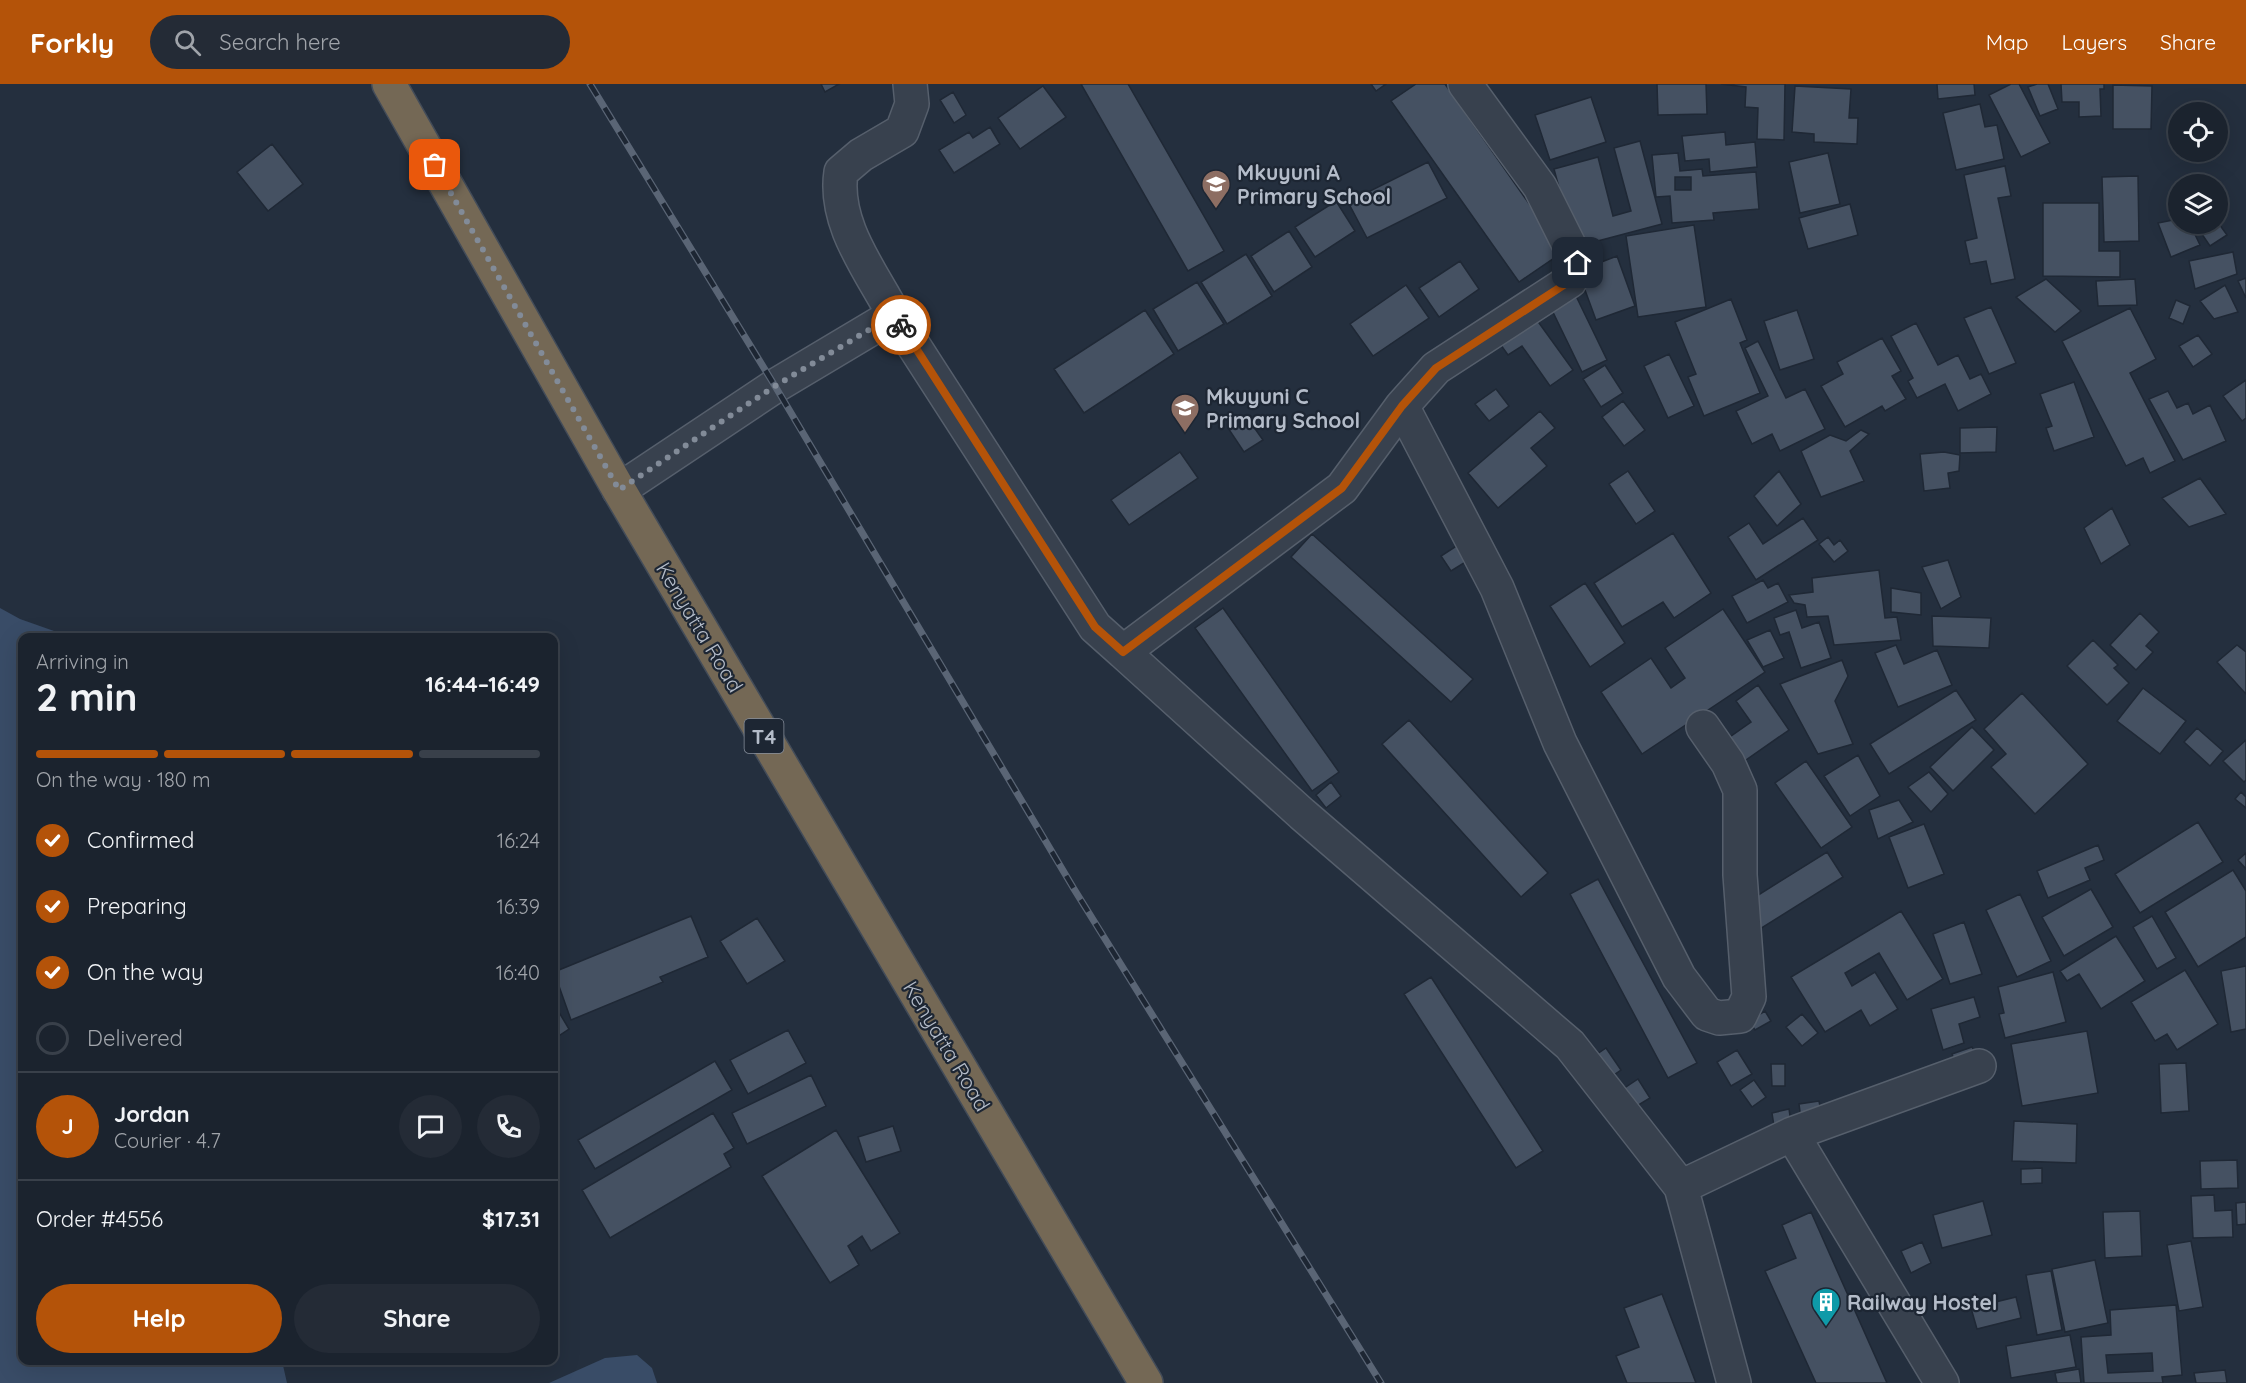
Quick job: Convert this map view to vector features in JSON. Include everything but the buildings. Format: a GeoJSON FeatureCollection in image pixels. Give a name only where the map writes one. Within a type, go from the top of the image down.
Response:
{"type":"FeatureCollection","features":[{"type":"Feature","properties":{"kind":"highway","name":"Kenyatta Road"},"geometry":{"type":"LineString","coordinates":[[389,84],[619,490],[1146,1383]]}},
{"type":"Feature","properties":{"kind":"street"},"geometry":{"type":"LineString","coordinates":[[910,84],[912,104],[902,131],[861,155],[841,172],[837,194],[846,226],[894,315],[1095,627],[1302,814],[1570,1045],[1681,1187],[1734,1383]]}},
{"type":"Feature","properties":{"kind":"street"},"geometry":{"type":"LineString","coordinates":[[1123,652],[1342,488],[1402,406],[1436,368],[1570,281],[1578,263],[1540,187],[1465,84]]}},
{"type":"Feature","properties":{"kind":"street"},"geometry":{"type":"LineString","coordinates":[[619,490],[775,386],[894,315]]}},
{"type":"Feature","properties":{"kind":"street"},"geometry":{"type":"LineString","coordinates":[[1402,406],[1497,588],[1560,743],[1679,977],[1707,1014],[1719,1018],[1740,1016],[1749,997],[1740,876],[1740,790],[1728,763],[1703,727]]}},
{"type":"Feature","properties":{"kind":"street"},"geometry":{"type":"LineString","coordinates":[[1681,1187],[1792,1134],[1979,1066]]}},
{"type":"Feature","properties":{"kind":"street"},"geometry":{"type":"LineString","coordinates":[[1792,1134],[1942,1383]]}},
{"type":"Feature","properties":{"kind":"water"},"geometry":{"type":"Polygon","coordinates":[[[0,608],[20,619],[60,633],[18,633],[18,1365],[283,1365],[287,1383],[0,1383],[0,608]]]}},
{"type":"Feature","properties":{"kind":"water"},"geometry":{"type":"Polygon","coordinates":[[[637,1355],[652,1368],[657,1383],[549,1383],[605,1358],[637,1355]]]}},
{"type":"Feature","properties":{"kind":"railway"},"geometry":{"type":"LineString","coordinates":[[590,84],[775,386],[1074,889],[1381,1383]]}},
{"type":"Feature","properties":{"kind":"way so far"},"geometry":{"type":"LineString","coordinates":[[435,165],[619,490],[775,386],[894,315],[901,325]]}},
{"type":"Feature","properties":{"kind":"place","name":"Mkuyuni A Primary School"},"geometry":{"type":"Point","coordinates":[1216,210]}},
{"type":"Feature","properties":{"kind":"place","name":"Mkuyuni C Primary School"},"geometry":{"type":"Point","coordinates":[1185,434]}},
{"type":"Feature","properties":{"kind":"place","name":"Railway Hostel"},"geometry":{"type":"Point","coordinates":[1826,1328]}},
{"type":"Feature","properties":{"kind":"route"},"geometry":{"type":"LineString","coordinates":[[901,325],[1095,627],[1123,652],[1342,488],[1402,406],[1436,368],[1570,281],[1578,263]]}}]}
